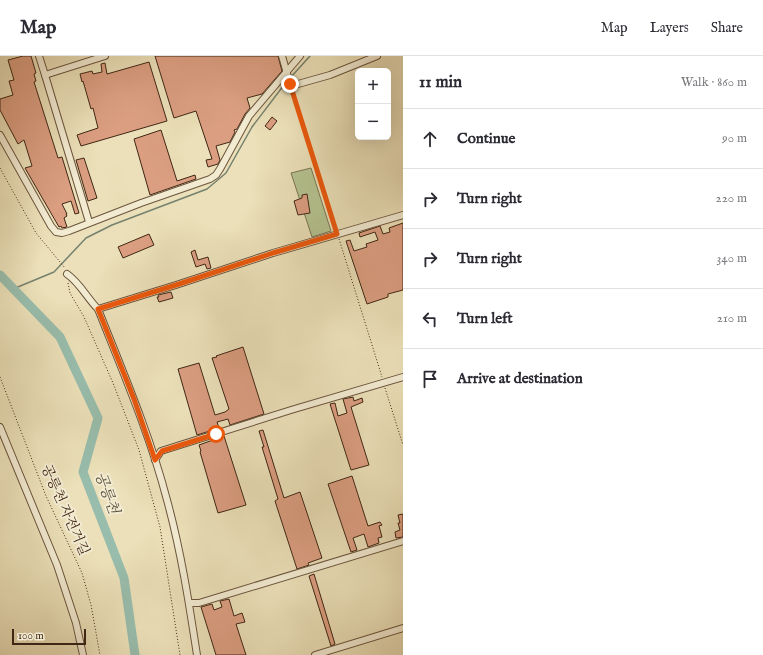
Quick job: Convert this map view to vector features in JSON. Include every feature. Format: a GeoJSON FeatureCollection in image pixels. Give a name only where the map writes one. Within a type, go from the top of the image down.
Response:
{"type":"FeatureCollection","features":[{"type":"Feature","properties":{"kind":"street"},"geometry":{"type":"LineString","coordinates":[[39,56],[89,222]]}},
{"type":"Feature","properties":{"kind":"street"},"geometry":{"type":"LineString","coordinates":[[45,75],[105,56]]}},
{"type":"Feature","properties":{"kind":"street"},"geometry":{"type":"LineString","coordinates":[[282,56],[291,85],[330,75],[377,56]]}},
{"type":"Feature","properties":{"kind":"street"},"geometry":{"type":"LineString","coordinates":[[0,135],[51,226],[56,232],[69,231],[89,222],[97,221],[141,203],[210,179],[216,175],[249,116],[300,56]]}},
{"type":"Feature","properties":{"kind":"street"},"geometry":{"type":"LineString","coordinates":[[98,309],[273,253],[403,215]]}},
{"type":"Feature","properties":{"kind":"street"},"geometry":{"type":"LineString","coordinates":[[67,274],[75,279],[89,300],[98,309],[134,399],[155,460],[174,526],[189,603],[197,655]]}},
{"type":"Feature","properties":{"kind":"street"},"geometry":{"type":"LineString","coordinates":[[155,460],[162,451],[291,410],[403,377]]}},
{"type":"Feature","properties":{"kind":"street"},"geometry":{"type":"LineString","coordinates":[[0,427],[57,565],[76,623],[83,655]]}},
{"type":"Feature","properties":{"kind":"street"},"geometry":{"type":"LineString","coordinates":[[189,603],[199,603],[403,541]]}},
{"type":"Feature","properties":{"kind":"street"},"geometry":{"type":"LineString","coordinates":[[315,655],[403,628]]}},
{"type":"Feature","properties":{"kind":"path"},"geometry":{"type":"LineString","coordinates":[[291,85],[403,445]]}},
{"type":"Feature","properties":{"kind":"path"},"geometry":{"type":"LineString","coordinates":[[0,168],[36,233],[64,267],[67,274],[70,293],[84,317],[113,383],[139,450],[160,527],[180,655]]}},
{"type":"Feature","properties":{"kind":"path","name":"공릉천 자전거길"},"geometry":{"type":"LineString","coordinates":[[0,377],[46,496],[82,573],[91,605],[100,655]]}},
{"type":"Feature","properties":{"kind":"green space"},"geometry":{"type":"Polygon","coordinates":[[[311,168],[331,231],[312,237],[291,173],[311,168]]]}},
{"type":"Feature","properties":{"kind":"building"},"geometry":{"type":"Polygon","coordinates":[[[23,56],[31,56],[36,73],[34,74],[36,81],[34,82],[58,158],[62,157],[79,213],[75,214],[71,201],[62,204],[67,214],[64,218],[67,227],[59,227],[25,168],[32,166],[24,140],[18,144],[0,110],[0,99],[13,95],[9,81],[14,80],[8,60],[23,56]]]}},
{"type":"Feature","properties":{"kind":"building"},"geometry":{"type":"Polygon","coordinates":[[[155,56],[278,56],[282,71],[262,94],[247,98],[250,108],[237,129],[234,130],[235,132],[230,142],[216,146],[220,160],[218,164],[208,167],[206,160],[212,159],[196,111],[174,118],[155,56]]]}},
{"type":"Feature","properties":{"kind":"building"},"geometry":{"type":"Polygon","coordinates":[[[149,62],[167,121],[81,146],[77,135],[98,128],[93,108],[91,109],[80,74],[92,71],[93,74],[102,72],[101,64],[105,63],[107,74],[149,62]]]}},
{"type":"Feature","properties":{"kind":"building"},"geometry":{"type":"Polygon","coordinates":[[[272,117],[277,121],[270,130],[265,126],[272,117]]]}},
{"type":"Feature","properties":{"kind":"building"},"geometry":{"type":"Polygon","coordinates":[[[161,130],[177,181],[195,175],[196,179],[150,195],[134,139],[161,130]]]}},
{"type":"Feature","properties":{"kind":"building"},"geometry":{"type":"Polygon","coordinates":[[[84,158],[97,198],[88,201],[76,160],[84,158]]]}},
{"type":"Feature","properties":{"kind":"building"},"geometry":{"type":"Polygon","coordinates":[[[307,194],[310,213],[298,215],[294,201],[302,198],[302,195],[307,194]]]}},
{"type":"Feature","properties":{"kind":"building"},"geometry":{"type":"Polygon","coordinates":[[[403,223],[403,290],[388,294],[388,297],[367,304],[346,241],[350,240],[354,251],[367,247],[366,244],[378,240],[375,232],[360,237],[359,233],[380,226],[383,234],[390,232],[389,228],[403,223]]]}},
{"type":"Feature","properties":{"kind":"building"},"geometry":{"type":"Polygon","coordinates":[[[149,234],[154,245],[123,258],[118,247],[149,234]]]}},
{"type":"Feature","properties":{"kind":"building"},"geometry":{"type":"Polygon","coordinates":[[[195,250],[198,260],[208,257],[211,268],[207,269],[205,264],[196,267],[191,252],[195,250]]]}},
{"type":"Feature","properties":{"kind":"building"},"geometry":{"type":"Polygon","coordinates":[[[171,292],[173,298],[159,302],[157,297],[159,297],[158,295],[171,292]]]}},
{"type":"Feature","properties":{"kind":"building"},"geometry":{"type":"Polygon","coordinates":[[[243,347],[264,414],[230,425],[228,419],[217,422],[219,428],[197,435],[178,369],[199,363],[215,415],[225,412],[229,409],[212,358],[243,347]]]}},
{"type":"Feature","properties":{"kind":"building"},"geometry":{"type":"Polygon","coordinates":[[[353,397],[354,401],[362,398],[363,402],[351,407],[369,465],[351,470],[330,404],[335,403],[338,416],[347,413],[343,399],[353,397]]]}},
{"type":"Feature","properties":{"kind":"building"},"geometry":{"type":"Polygon","coordinates":[[[263,430],[284,498],[300,492],[322,558],[297,569],[275,501],[278,499],[262,447],[264,447],[259,431],[263,430]]]}},
{"type":"Feature","properties":{"kind":"building"},"geometry":{"type":"Polygon","coordinates":[[[224,436],[246,505],[218,513],[199,445],[224,436]]]}},
{"type":"Feature","properties":{"kind":"building"},"geometry":{"type":"Polygon","coordinates":[[[352,476],[368,526],[380,522],[382,525],[379,526],[382,537],[378,538],[379,543],[368,547],[364,534],[353,538],[357,550],[351,552],[328,484],[352,476]]]}},
{"type":"Feature","properties":{"kind":"building"},"geometry":{"type":"Polygon","coordinates":[[[403,514],[403,537],[396,538],[395,532],[400,530],[398,515],[403,514]]]}},
{"type":"Feature","properties":{"kind":"building"},"geometry":{"type":"Polygon","coordinates":[[[314,574],[335,644],[331,646],[309,576],[314,574]]]}},
{"type":"Feature","properties":{"kind":"building"},"geometry":{"type":"Polygon","coordinates":[[[229,599],[234,616],[242,613],[245,622],[236,624],[246,655],[216,655],[201,607],[212,604],[214,610],[222,607],[220,601],[229,599]]]}},
{"type":"Feature","properties":{"kind":"waterway"},"geometry":{"type":"LineString","coordinates":[[291,77],[310,56]]}},
{"type":"Feature","properties":{"kind":"waterway"},"geometry":{"type":"LineString","coordinates":[[13,289],[54,272],[86,238],[112,225],[207,189],[226,173],[252,127],[287,81]]}},
{"type":"Feature","properties":{"kind":"waterway","name":"공릉천"},"geometry":{"type":"LineString","coordinates":[[0,275],[60,337],[98,418],[83,472],[124,578],[135,655]]}},
{"type":"Feature","properties":{"kind":"route"},"geometry":{"type":"LineString","coordinates":[[216,434],[162,451],[155,460],[134,399],[98,309],[337,234],[290,84]]}}]}
